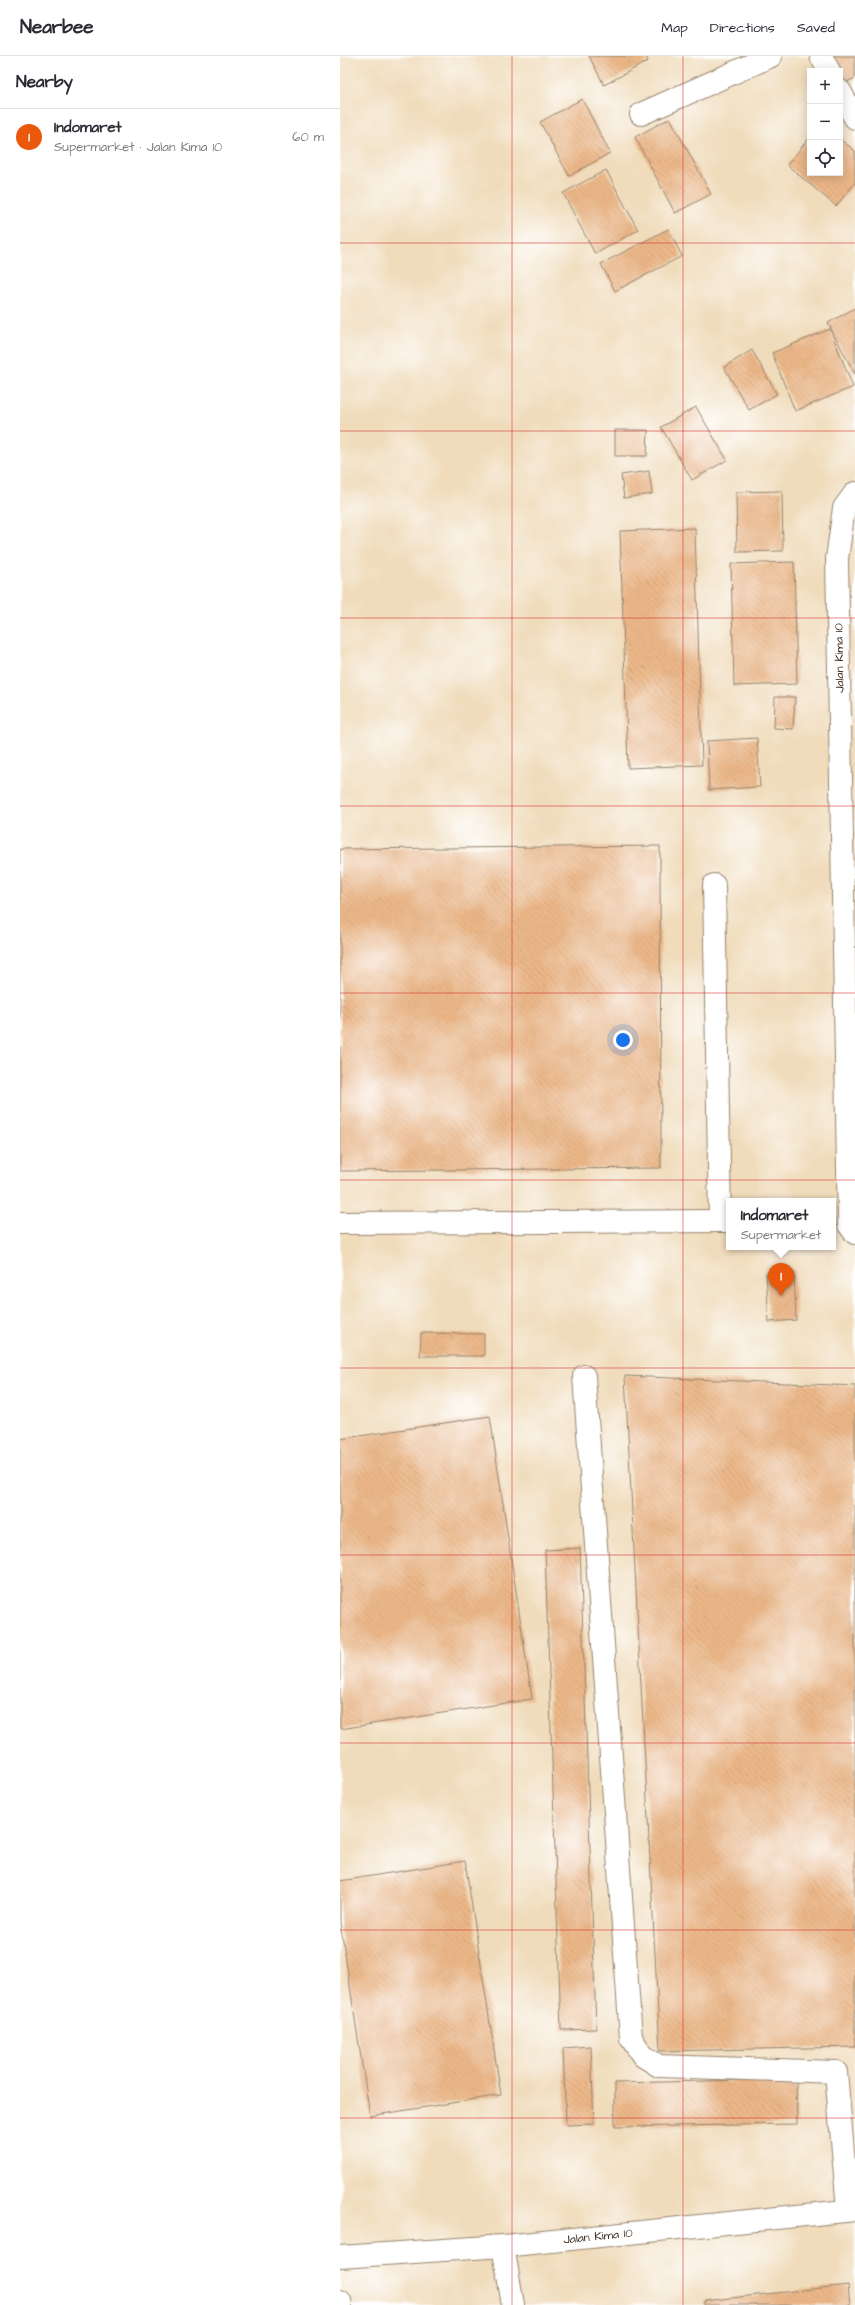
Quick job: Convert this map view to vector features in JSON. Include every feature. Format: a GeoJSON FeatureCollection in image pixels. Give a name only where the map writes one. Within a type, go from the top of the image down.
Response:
{"type":"FeatureCollection","features":[{"type":"Feature","properties":{"kind":"street"},"geometry":{"type":"LineString","coordinates":[[641,114],[771,56]]}},
{"type":"Feature","properties":{"kind":"street"},"geometry":{"type":"LineString","coordinates":[[821,56],[827,68]]}},
{"type":"Feature","properties":{"kind":"street"},"geometry":{"type":"LineString","coordinates":[[843,96],[855,118]]}},
{"type":"Feature","properties":{"kind":"street","name":"Jalan Kima 10"},"geometry":{"type":"LineString","coordinates":[[846,1227],[837,559],[844,508],[855,493]]}},
{"type":"Feature","properties":{"kind":"street"},"geometry":{"type":"LineString","coordinates":[[340,1222],[725,1221],[714,885]]}},
{"type":"Feature","properties":{"kind":"street"},"geometry":{"type":"LineString","coordinates":[[584,1376],[631,2038],[643,2056],[659,2066],[836,2072],[851,2209]]}},
{"type":"Feature","properties":{"kind":"street","name":"Jalan Kima 10"},"geometry":{"type":"LineString","coordinates":[[340,2257],[502,2246],[851,2209]]}},
{"type":"Feature","properties":{"kind":"street"},"geometry":{"type":"LineString","coordinates":[[502,2246],[513,2305]]}},
{"type":"Feature","properties":{"kind":"street"},"geometry":{"type":"LineString","coordinates":[[340,2301],[341,2305]]}},
{"type":"Feature","properties":{"kind":"building"},"geometry":{"type":"Polygon","coordinates":[[[589,56],[646,56],[648,61],[604,85],[589,56]]]}},
{"type":"Feature","properties":{"kind":"building"},"geometry":{"type":"Polygon","coordinates":[[[828,56],[855,56],[855,78],[843,84],[843,68],[834,68],[828,56]]]}},
{"type":"Feature","properties":{"kind":"building"},"geometry":{"type":"Polygon","coordinates":[[[582,99],[610,153],[569,176],[540,122],[582,99]]]}},
{"type":"Feature","properties":{"kind":"building"},"geometry":{"type":"Polygon","coordinates":[[[670,118],[711,194],[675,213],[635,137],[670,118]]]}},
{"type":"Feature","properties":{"kind":"building"},"geometry":{"type":"Polygon","coordinates":[[[807,141],[807,176],[843,176],[843,141],[855,151],[855,183],[836,206],[787,165],[807,141]]]}},
{"type":"Feature","properties":{"kind":"building"},"geometry":{"type":"Polygon","coordinates":[[[606,170],[638,230],[595,254],[563,193],[606,170]]]}},
{"type":"Feature","properties":{"kind":"building"},"geometry":{"type":"Polygon","coordinates":[[[668,229],[682,256],[615,291],[601,264],[668,229]]]}},
{"type":"Feature","properties":{"kind":"building"},"geometry":{"type":"Polygon","coordinates":[[[855,308],[855,374],[828,323],[855,308]]]}},
{"type":"Feature","properties":{"kind":"building"},"geometry":{"type":"Polygon","coordinates":[[[830,329],[853,387],[795,411],[772,353],[830,329]]]}},
{"type":"Feature","properties":{"kind":"building"},"geometry":{"type":"Polygon","coordinates":[[[752,350],[777,394],[749,410],[724,367],[752,350]]]}},
{"type":"Feature","properties":{"kind":"building"},"geometry":{"type":"Polygon","coordinates":[[[696,407],[727,460],[692,480],[661,427],[696,407]]]}},
{"type":"Feature","properties":{"kind":"building"},"geometry":{"type":"Polygon","coordinates":[[[615,430],[648,430],[647,456],[615,456],[615,430]]]}},
{"type":"Feature","properties":{"kind":"building"},"geometry":{"type":"Polygon","coordinates":[[[649,471],[652,494],[624,498],[621,475],[649,471]]]}},
{"type":"Feature","properties":{"kind":"building"},"geometry":{"type":"Polygon","coordinates":[[[782,491],[783,551],[737,552],[736,492],[782,491]]]}},
{"type":"Feature","properties":{"kind":"building"},"geometry":{"type":"Polygon","coordinates":[[[695,528],[702,765],[628,768],[620,531],[695,528]]]}},
{"type":"Feature","properties":{"kind":"building"},"geometry":{"type":"Polygon","coordinates":[[[794,562],[797,684],[734,686],[731,564],[794,562]]]}},
{"type":"Feature","properties":{"kind":"building"},"geometry":{"type":"Polygon","coordinates":[[[775,697],[795,697],[793,729],[774,728],[775,697]]]}},
{"type":"Feature","properties":{"kind":"building"},"geometry":{"type":"Polygon","coordinates":[[[757,738],[760,787],[709,790],[707,741],[757,738]]]}},
{"type":"Feature","properties":{"kind":"building"},"geometry":{"type":"Polygon","coordinates":[[[660,846],[661,1168],[340,1171],[340,849],[660,846]]]}},
{"type":"Feature","properties":{"kind":"building"},"geometry":{"type":"Polygon","coordinates":[[[794,1271],[796,1320],[769,1322],[766,1273],[794,1271]]]}},
{"type":"Feature","properties":{"kind":"building"},"geometry":{"type":"Polygon","coordinates":[[[421,1333],[484,1334],[484,1356],[420,1356],[421,1333]]]}},
{"type":"Feature","properties":{"kind":"building"},"geometry":{"type":"Polygon","coordinates":[[[625,1376],[855,1386],[855,2047],[660,2051],[625,1376]]]}},
{"type":"Feature","properties":{"kind":"building"},"geometry":{"type":"Polygon","coordinates":[[[490,1416],[532,1699],[340,1729],[340,1439],[490,1416]]]}},
{"type":"Feature","properties":{"kind":"building"},"geometry":{"type":"Polygon","coordinates":[[[580,1548],[596,2029],[561,2030],[545,1550],[580,1548]]]}},
{"type":"Feature","properties":{"kind":"building"},"geometry":{"type":"Polygon","coordinates":[[[465,1861],[501,2095],[370,2116],[340,1922],[340,1881],[465,1861]]]}},
{"type":"Feature","properties":{"kind":"building"},"geometry":{"type":"Polygon","coordinates":[[[591,2046],[594,2124],[566,2125],[563,2048],[591,2046]]]}},
{"type":"Feature","properties":{"kind":"building"},"geometry":{"type":"Polygon","coordinates":[[[796,2079],[797,2124],[615,2127],[615,2083],[796,2079]]]}},
{"type":"Feature","properties":{"kind":"building"},"geometry":{"type":"Polygon","coordinates":[[[848,2285],[850,2305],[704,2305],[704,2301],[848,2285]]]}},
{"type":"Feature","properties":{"kind":"place","name":"Indomaret"},"geometry":{"type":"Point","coordinates":[781,1296]}}]}
